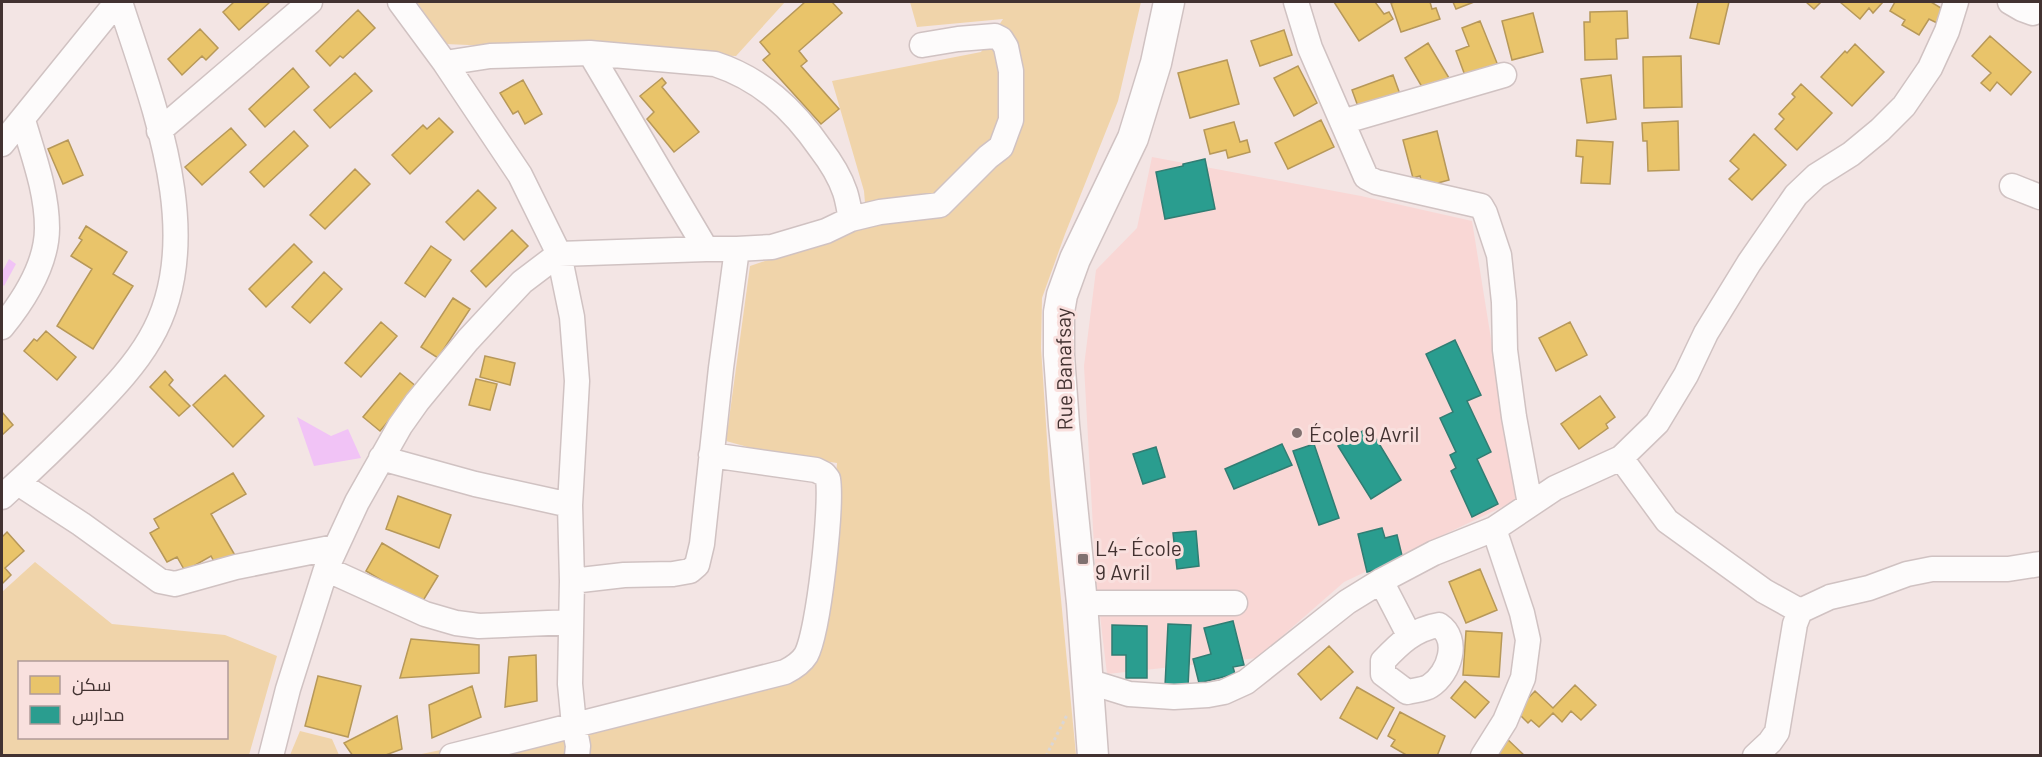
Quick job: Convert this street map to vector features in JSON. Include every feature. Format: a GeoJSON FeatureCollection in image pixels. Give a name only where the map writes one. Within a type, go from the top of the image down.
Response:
{"type":"FeatureCollection","features":[{"type":"Feature","properties":{"kind":"main road","name":"Rue Banafsay"},"geometry":{"type":"LineString","coordinates":[[1093,756],[1082,603],[1064,425],[1059,355],[1059,312],[1062,295],[1075,259],[1133,138],[1156,63],[1169,2]]}},
{"type":"Feature","properties":{"kind":"street"},"geometry":{"type":"LineString","coordinates":[[2,144],[119,2]]}},
{"type":"Feature","properties":{"kind":"street"},"geometry":{"type":"LineString","coordinates":[[119,2],[159,131],[174,196],[177,240],[171,289],[151,338],[115,386],[66,437],[7,489],[81,524],[166,584],[175,584],[228,569],[335,547]]}},
{"type":"Feature","properties":{"kind":"street"},"geometry":{"type":"LineString","coordinates":[[159,131],[310,2]]}},
{"type":"Feature","properties":{"kind":"street"},"geometry":{"type":"LineString","coordinates":[[400,2],[445,63],[520,175],[559,254],[572,317],[577,381],[570,505],[572,581],[570,684],[578,746],[577,756]]}},
{"type":"Feature","properties":{"kind":"street"},"geometry":{"type":"LineString","coordinates":[[1296,2],[1310,48],[1362,170],[1369,179],[1475,204],[1484,209],[1499,255],[1504,302],[1505,350],[1514,417],[1530,504]]}},
{"type":"Feature","properties":{"kind":"street"},"geometry":{"type":"LineString","coordinates":[[1088,681],[1130,694],[1174,697],[1224,692],[1246,682],[1347,602],[1381,580],[1434,553],[1494,529],[1555,488],[1621,458],[1656,423],[1686,375],[1706,333],[1796,195],[1816,176],[1851,154],[1873,136],[1904,106],[1930,68],[1947,31],[1956,2]]}},
{"type":"Feature","properties":{"kind":"street"},"geometry":{"type":"LineString","coordinates":[[2010,2],[2022,9],[2034,12]]}},
{"type":"Feature","properties":{"kind":"street"},"geometry":{"type":"LineString","coordinates":[[271,756],[288,689],[335,547],[381,459],[417,402],[468,340],[522,282],[559,254],[772,247],[826,231],[851,219],[879,212],[940,205],[988,157],[1002,147],[1011,120],[1011,71],[1003,42],[992,35],[922,45]]}},
{"type":"Feature","properties":{"kind":"street"},"geometry":{"type":"LineString","coordinates":[[445,63],[490,56],[590,53],[715,64],[754,81],[791,111],[826,157],[846,193],[851,219]]}},
{"type":"Feature","properties":{"kind":"street"},"geometry":{"type":"LineString","coordinates":[[590,53],[706,249]]}},
{"type":"Feature","properties":{"kind":"street"},"geometry":{"type":"LineString","coordinates":[[1342,122],[1504,75]]}},
{"type":"Feature","properties":{"kind":"street"},"geometry":{"type":"LineString","coordinates":[[2,327],[20,305],[32,283],[42,257],[47,228],[41,184],[23,120]]}},
{"type":"Feature","properties":{"kind":"street"},"geometry":{"type":"LineString","coordinates":[[2012,186],[2040,197]]}},
{"type":"Feature","properties":{"kind":"street"},"geometry":{"type":"LineString","coordinates":[[572,581],[624,575],[673,574],[693,569],[697,565],[702,544],[721,368],[738,249]]}},
{"type":"Feature","properties":{"kind":"street"},"geometry":{"type":"LineString","coordinates":[[452,756],[785,672],[795,667],[806,656],[814,626],[825,554],[828,478],[816,470],[711,455]]}},
{"type":"Feature","properties":{"kind":"street"},"geometry":{"type":"LineString","coordinates":[[1621,458],[1667,521],[1764,591],[1800,611]]}},
{"type":"Feature","properties":{"kind":"street"},"geometry":{"type":"LineString","coordinates":[[381,459],[475,484],[570,505]]}},
{"type":"Feature","properties":{"kind":"street"},"geometry":{"type":"LineString","coordinates":[[1483,756],[1505,721],[1522,678],[1528,640],[1522,613],[1494,529]]}},
{"type":"Feature","properties":{"kind":"street"},"geometry":{"type":"LineString","coordinates":[[1755,756],[1777,732],[1795,624],[1800,611],[1830,597],[1932,569],[2008,570],[2040,564]]}},
{"type":"Feature","properties":{"kind":"street"},"geometry":{"type":"LineString","coordinates":[[326,569],[425,614],[456,623],[479,626],[571,622]]}},
{"type":"Feature","properties":{"kind":"street"},"geometry":{"type":"LineString","coordinates":[[1381,580],[1409,635]]}},
{"type":"Feature","properties":{"kind":"street"},"geometry":{"type":"LineString","coordinates":[[1082,603],[1234,603]]}},
{"type":"Feature","properties":{"kind":"street"},"geometry":{"type":"LineString","coordinates":[[1439,625],[1450,635],[1452,645],[1447,662],[1429,697],[1407,692],[1383,674],[1383,661],[1409,635],[1439,625]]}},
{"type":"Feature","properties":{"kind":"path"},"geometry":{"type":"LineString","coordinates":[[1046,756],[1068,715],[1090,713]]}},
{"type":"Feature","properties":{"kind":"shaded area"},"geometry":{"type":"Polygon","coordinates":[[[417,2],[785,2],[736,56],[445,44],[417,2]]]}},
{"type":"Feature","properties":{"kind":"shaded area"},"geometry":{"type":"Polygon","coordinates":[[[910,2],[1141,2],[1118,101],[1042,298],[1041,348],[1050,485],[1076,755],[412,756],[802,674],[824,623],[837,463],[766,452],[726,441],[750,266],[867,227],[864,191],[832,81],[981,52],[1003,19],[917,27],[910,2]]]}},
{"type":"Feature","properties":{"kind":"shaded area","name":"École 9 Avril"},"geometry":{"type":"Polygon","coordinates":[[[1152,157],[1361,196],[1472,221],[1517,500],[1344,582],[1257,658],[1107,674],[1096,582],[1084,366],[1096,270],[1137,228],[1152,157]]]}},
{"type":"Feature","properties":{"kind":"shaded area"},"geometry":{"type":"Polygon","coordinates":[[[9,259],[16,264],[4,286],[2,272],[9,259]]]}},
{"type":"Feature","properties":{"kind":"shaded area"},"geometry":{"type":"Polygon","coordinates":[[[297,417],[331,436],[348,429],[361,458],[314,466],[297,417]]]}},
{"type":"Feature","properties":{"kind":"shaded area"},"geometry":{"type":"Polygon","coordinates":[[[35,562],[112,624],[225,635],[277,656],[249,755],[2,755],[2,592],[35,562]]]}},
{"type":"Feature","properties":{"kind":"shaded area"},"geometry":{"type":"Polygon","coordinates":[[[300,731],[332,739],[339,755],[290,755],[300,731]]]}},
{"type":"Feature","properties":{"kind":"building: سكن"},"geometry":{"type":"Polygon","coordinates":[[[234,2],[270,2],[239,30],[223,12],[234,2]]]}},
{"type":"Feature","properties":{"kind":"building: سكن"},"geometry":{"type":"Polygon","coordinates":[[[805,2],[832,2],[842,13],[799,51],[807,61],[801,66],[839,109],[821,124],[763,60],[770,54],[760,42],[805,2]]]}},
{"type":"Feature","properties":{"kind":"building: سكن"},"geometry":{"type":"Polygon","coordinates":[[[1334,2],[1375,2],[1384,14],[1389,12],[1393,19],[1359,41],[1334,2]]]}},
{"type":"Feature","properties":{"kind":"building: سكن"},"geometry":{"type":"Polygon","coordinates":[[[1430,2],[1432,9],[1436,8],[1440,19],[1401,32],[1391,3],[1430,2]]]}},
{"type":"Feature","properties":{"kind":"building: سكن"},"geometry":{"type":"Polygon","coordinates":[[[1453,2],[1474,2],[1456,9],[1453,2]]]}},
{"type":"Feature","properties":{"kind":"building: سكن"},"geometry":{"type":"Polygon","coordinates":[[[1698,2],[1729,2],[1719,44],[1690,38],[1698,2]]]}},
{"type":"Feature","properties":{"kind":"building: سكن"},"geometry":{"type":"Polygon","coordinates":[[[1806,2],[1821,2],[1814,9],[1806,2]]]}},
{"type":"Feature","properties":{"kind":"building: سكن"},"geometry":{"type":"Polygon","coordinates":[[[1840,2],[1883,2],[1873,13],[1869,8],[1860,19],[1840,2]]]}},
{"type":"Feature","properties":{"kind":"building: سكن"},"geometry":{"type":"Polygon","coordinates":[[[1895,2],[1931,2],[1946,11],[1939,24],[1929,19],[1919,35],[1902,25],[1905,20],[1890,11],[1895,2]]]}},
{"type":"Feature","properties":{"kind":"building: سكن"},"geometry":{"type":"Polygon","coordinates":[[[358,10],[375,28],[343,58],[340,56],[330,66],[316,51],[358,10]]]}},
{"type":"Feature","properties":{"kind":"building: سكن"},"geometry":{"type":"Polygon","coordinates":[[[1627,11],[1628,38],[1616,39],[1617,59],[1585,60],[1584,22],[1590,22],[1590,12],[1627,11]]]}},
{"type":"Feature","properties":{"kind":"building: سكن"},"geometry":{"type":"Polygon","coordinates":[[[1533,13],[1543,52],[1512,60],[1502,21],[1533,13]]]}},
{"type":"Feature","properties":{"kind":"building: سكن"},"geometry":{"type":"Polygon","coordinates":[[[1480,21],[1499,68],[1467,81],[1456,51],[1469,46],[1462,28],[1480,21]]]}},
{"type":"Feature","properties":{"kind":"building: سكن"},"geometry":{"type":"Polygon","coordinates":[[[200,29],[218,48],[206,60],[202,56],[182,75],[168,59],[200,29]]]}},
{"type":"Feature","properties":{"kind":"building: سكن"},"geometry":{"type":"Polygon","coordinates":[[[1284,30],[1292,55],[1260,66],[1251,41],[1284,30]]]}},
{"type":"Feature","properties":{"kind":"building: سكن"},"geometry":{"type":"Polygon","coordinates":[[[1990,36],[2031,72],[2011,95],[1997,82],[1990,91],[1981,83],[1991,73],[1972,56],[1990,36]]]}},
{"type":"Feature","properties":{"kind":"building: سكن"},"geometry":{"type":"Polygon","coordinates":[[[1428,43],[1449,78],[1425,92],[1405,58],[1428,43]]]}},
{"type":"Feature","properties":{"kind":"building: سكن"},"geometry":{"type":"Polygon","coordinates":[[[1855,44],[1884,72],[1852,106],[1821,77],[1845,51],[1847,53],[1855,44]]]}},
{"type":"Feature","properties":{"kind":"building: سكن"},"geometry":{"type":"Polygon","coordinates":[[[1681,56],[1682,107],[1644,108],[1643,57],[1681,56]]]}},
{"type":"Feature","properties":{"kind":"building: سكن"},"geometry":{"type":"Polygon","coordinates":[[[1227,60],[1239,104],[1190,118],[1178,73],[1227,60]]]}},
{"type":"Feature","properties":{"kind":"building: سكن"},"geometry":{"type":"Polygon","coordinates":[[[1298,66],[1317,103],[1294,116],[1274,78],[1298,66]]]}},
{"type":"Feature","properties":{"kind":"building: سكن"},"geometry":{"type":"Polygon","coordinates":[[[293,68],[309,87],[265,127],[249,109],[293,68]]]}},
{"type":"Feature","properties":{"kind":"building: سكن"},"geometry":{"type":"Polygon","coordinates":[[[355,73],[372,91],[330,128],[314,110],[355,73]]]}},
{"type":"Feature","properties":{"kind":"building: سكن"},"geometry":{"type":"Polygon","coordinates":[[[1393,75],[1401,97],[1360,112],[1352,90],[1393,75]]]}},
{"type":"Feature","properties":{"kind":"building: سكن"},"geometry":{"type":"Polygon","coordinates":[[[1611,75],[1616,119],[1587,123],[1581,79],[1611,75]]]}},
{"type":"Feature","properties":{"kind":"building: سكن"},"geometry":{"type":"Polygon","coordinates":[[[662,78],[666,83],[662,87],[699,132],[674,152],[647,119],[654,112],[640,96],[662,78]]]}},
{"type":"Feature","properties":{"kind":"building: سكن"},"geometry":{"type":"Polygon","coordinates":[[[523,80],[542,114],[525,124],[518,111],[513,114],[500,93],[523,80]]]}},
{"type":"Feature","properties":{"kind":"building: سكن"},"geometry":{"type":"Polygon","coordinates":[[[1801,84],[1832,113],[1797,150],[1775,129],[1784,119],[1779,114],[1795,97],[1792,94],[1801,84]]]}},
{"type":"Feature","properties":{"kind":"building: سكن"},"geometry":{"type":"Polygon","coordinates":[[[439,118],[453,132],[410,174],[392,155],[423,125],[427,129],[439,118]]]}},
{"type":"Feature","properties":{"kind":"building: سكن"},"geometry":{"type":"Polygon","coordinates":[[[1321,120],[1334,147],[1288,169],[1275,143],[1321,120]]]}},
{"type":"Feature","properties":{"kind":"building: سكن"},"geometry":{"type":"Polygon","coordinates":[[[1678,121],[1679,170],[1648,171],[1647,141],[1643,141],[1642,123],[1678,121]]]}},
{"type":"Feature","properties":{"kind":"building: سكن"},"geometry":{"type":"Polygon","coordinates":[[[1234,122],[1240,142],[1247,140],[1250,152],[1228,158],[1226,150],[1210,154],[1204,130],[1234,122]]]}},
{"type":"Feature","properties":{"kind":"building: سكن"},"geometry":{"type":"Polygon","coordinates":[[[231,128],[246,145],[202,185],[185,167],[231,128]]]}},
{"type":"Feature","properties":{"kind":"building: سكن"},"geometry":{"type":"Polygon","coordinates":[[[294,131],[308,146],[264,187],[250,172],[294,131]]]}},
{"type":"Feature","properties":{"kind":"building: سكن"},"geometry":{"type":"Polygon","coordinates":[[[1437,131],[1449,180],[1423,187],[1420,176],[1413,178],[1403,140],[1437,131]]]}},
{"type":"Feature","properties":{"kind":"building: سكن"},"geometry":{"type":"Polygon","coordinates":[[[1754,134],[1786,165],[1752,200],[1729,179],[1739,169],[1730,161],[1754,134]]]}},
{"type":"Feature","properties":{"kind":"building: سكن"},"geometry":{"type":"Polygon","coordinates":[[[68,140],[83,175],[63,184],[48,149],[68,140]]]}},
{"type":"Feature","properties":{"kind":"building: سكن"},"geometry":{"type":"Polygon","coordinates":[[[1577,140],[1613,142],[1610,184],[1581,183],[1583,157],[1576,156],[1577,140]]]}},
{"type":"Feature","properties":{"kind":"building: سكن"},"geometry":{"type":"Polygon","coordinates":[[[355,169],[370,184],[325,229],[310,215],[355,169]]]}},
{"type":"Feature","properties":{"kind":"building: سكن"},"geometry":{"type":"Polygon","coordinates":[[[478,190],[496,208],[464,240],[446,222],[478,190]]]}},
{"type":"Feature","properties":{"kind":"building: سكن"},"geometry":{"type":"Polygon","coordinates":[[[86,226],[127,252],[113,274],[133,286],[93,349],[57,326],[92,269],[71,256],[82,240],[79,238],[86,226]]]}},
{"type":"Feature","properties":{"kind":"building: سكن"},"geometry":{"type":"Polygon","coordinates":[[[512,230],[528,246],[486,287],[471,271],[512,230]]]}},
{"type":"Feature","properties":{"kind":"building: سكن"},"geometry":{"type":"Polygon","coordinates":[[[294,244],[312,262],[266,307],[249,289],[294,244]]]}},
{"type":"Feature","properties":{"kind":"building: سكن"},"geometry":{"type":"Polygon","coordinates":[[[431,246],[451,260],[425,297],[405,283],[431,246]]]}},
{"type":"Feature","properties":{"kind":"building: سكن"},"geometry":{"type":"Polygon","coordinates":[[[324,272],[342,289],[310,323],[292,307],[324,272]]]}},
{"type":"Feature","properties":{"kind":"building: سكن"},"geometry":{"type":"Polygon","coordinates":[[[453,298],[470,309],[438,358],[421,347],[453,298]]]}},
{"type":"Feature","properties":{"kind":"building: سكن"},"geometry":{"type":"Polygon","coordinates":[[[381,322],[397,336],[361,377],[345,363],[381,322]]]}},
{"type":"Feature","properties":{"kind":"building: سكن"},"geometry":{"type":"Polygon","coordinates":[[[1570,322],[1587,355],[1556,371],[1539,338],[1570,322]]]}},
{"type":"Feature","properties":{"kind":"building: سكن"},"geometry":{"type":"Polygon","coordinates":[[[46,331],[76,357],[57,380],[24,351],[34,339],[37,341],[46,331]]]}},
{"type":"Feature","properties":{"kind":"building: سكن"},"geometry":{"type":"Polygon","coordinates":[[[485,356],[515,363],[510,385],[480,377],[485,356]]]}},
{"type":"Feature","properties":{"kind":"building: سكن"},"geometry":{"type":"Polygon","coordinates":[[[165,371],[173,380],[169,385],[190,406],[179,416],[150,387],[165,371]]]}},
{"type":"Feature","properties":{"kind":"building: سكن"},"geometry":{"type":"Polygon","coordinates":[[[400,373],[417,387],[380,431],[363,417],[400,373]]]}},
{"type":"Feature","properties":{"kind":"building: سكن"},"geometry":{"type":"Polygon","coordinates":[[[225,375],[264,416],[233,447],[193,405],[225,375]]]}},
{"type":"Feature","properties":{"kind":"building: سكن"},"geometry":{"type":"Polygon","coordinates":[[[476,379],[497,384],[490,410],[469,405],[476,379]]]}},
{"type":"Feature","properties":{"kind":"building: سكن"},"geometry":{"type":"Polygon","coordinates":[[[1600,396],[1615,417],[1606,424],[1608,428],[1579,449],[1561,424],[1600,396]]]}},
{"type":"Feature","properties":{"kind":"building: سكن"},"geometry":{"type":"Polygon","coordinates":[[[2,412],[13,425],[2,435],[2,412]]]}},
{"type":"Feature","properties":{"kind":"building: سكن"},"geometry":{"type":"Polygon","coordinates":[[[233,473],[246,494],[211,514],[236,557],[217,567],[211,556],[185,571],[177,557],[167,562],[150,533],[159,528],[154,519],[233,473]]]}},
{"type":"Feature","properties":{"kind":"building: سكن"},"geometry":{"type":"Polygon","coordinates":[[[398,496],[451,515],[439,548],[386,529],[398,496]]]}},
{"type":"Feature","properties":{"kind":"building: سكن"},"geometry":{"type":"Polygon","coordinates":[[[7,532],[24,551],[5,568],[11,575],[2,584],[2,537],[7,532]]]}},
{"type":"Feature","properties":{"kind":"building: سكن"},"geometry":{"type":"Polygon","coordinates":[[[382,543],[438,576],[421,604],[366,571],[382,543]]]}},
{"type":"Feature","properties":{"kind":"building: سكن"},"geometry":{"type":"Polygon","coordinates":[[[1480,569],[1497,610],[1466,623],[1449,582],[1480,569]]]}},
{"type":"Feature","properties":{"kind":"building: سكن"},"geometry":{"type":"Polygon","coordinates":[[[1466,631],[1502,633],[1499,677],[1463,675],[1466,631]]]}},
{"type":"Feature","properties":{"kind":"building: سكن"},"geometry":{"type":"Polygon","coordinates":[[[411,639],[479,645],[479,673],[400,678],[411,639]]]}},
{"type":"Feature","properties":{"kind":"building: سكن"},"geometry":{"type":"Polygon","coordinates":[[[1329,646],[1353,672],[1321,700],[1298,674],[1329,646]]]}},
{"type":"Feature","properties":{"kind":"building: سكن"},"geometry":{"type":"Polygon","coordinates":[[[536,655],[537,701],[505,707],[509,657],[536,655]]]}},
{"type":"Feature","properties":{"kind":"building: سكن"},"geometry":{"type":"Polygon","coordinates":[[[318,676],[361,686],[348,737],[305,726],[318,676]]]}},
{"type":"Feature","properties":{"kind":"building: سكن"},"geometry":{"type":"Polygon","coordinates":[[[1465,681],[1489,702],[1475,718],[1451,698],[1465,681]]]}},
{"type":"Feature","properties":{"kind":"building: سكن"},"geometry":{"type":"Polygon","coordinates":[[[1575,685],[1596,705],[1581,720],[1571,711],[1562,722],[1553,713],[1539,727],[1531,720],[1528,723],[1516,711],[1535,691],[1553,708],[1575,685]]]}},
{"type":"Feature","properties":{"kind":"building: سكن"},"geometry":{"type":"Polygon","coordinates":[[[472,686],[481,717],[432,738],[429,705],[472,686]]]}},
{"type":"Feature","properties":{"kind":"building: سكن"},"geometry":{"type":"Polygon","coordinates":[[[1357,687],[1394,708],[1377,739],[1340,718],[1357,687]]]}},
{"type":"Feature","properties":{"kind":"building: سكن"},"geometry":{"type":"Polygon","coordinates":[[[1400,712],[1445,736],[1437,756],[1408,756],[1391,746],[1395,740],[1388,736],[1400,712]]]}},
{"type":"Feature","properties":{"kind":"building: سكن"},"geometry":{"type":"Polygon","coordinates":[[[397,716],[402,749],[383,756],[353,756],[344,743],[397,716]]]}},
{"type":"Feature","properties":{"kind":"building: سكن"},"geometry":{"type":"Polygon","coordinates":[[[1504,736],[1525,756],[1497,756],[1499,754],[1493,748],[1504,736]]]}},
{"type":"Feature","properties":{"kind":"building: مدارس"},"geometry":{"type":"Polygon","coordinates":[[[1205,159],[1215,209],[1165,219],[1156,172],[1205,159]]]}},
{"type":"Feature","properties":{"kind":"building: مدارس"},"geometry":{"type":"Polygon","coordinates":[[[1455,340],[1481,395],[1467,401],[1491,452],[1477,459],[1498,504],[1472,517],[1451,471],[1456,468],[1450,455],[1456,452],[1440,418],[1453,412],[1426,354],[1455,340]]]}},
{"type":"Feature","properties":{"kind":"building: مدارس"},"geometry":{"type":"Polygon","coordinates":[[[1369,427],[1401,480],[1371,499],[1338,446],[1369,427]]]}},
{"type":"Feature","properties":{"kind":"building: مدارس"},"geometry":{"type":"Polygon","coordinates":[[[1282,444],[1292,465],[1234,489],[1225,469],[1282,444]]]}},
{"type":"Feature","properties":{"kind":"building: مدارس"},"geometry":{"type":"Polygon","coordinates":[[[1314,444],[1339,518],[1319,525],[1293,451],[1314,444]]]}},
{"type":"Feature","properties":{"kind":"building: مدارس"},"geometry":{"type":"Polygon","coordinates":[[[1156,447],[1165,477],[1143,484],[1133,454],[1156,447]]]}},
{"type":"Feature","properties":{"kind":"building: مدارس"},"geometry":{"type":"Polygon","coordinates":[[[1382,528],[1385,538],[1397,535],[1405,568],[1388,567],[1367,572],[1358,534],[1382,528]]]}},
{"type":"Feature","properties":{"kind":"building: مدارس"},"geometry":{"type":"Polygon","coordinates":[[[1196,531],[1199,566],[1177,569],[1173,533],[1196,531]]]}},
{"type":"Feature","properties":{"kind":"building: مدارس"},"geometry":{"type":"Polygon","coordinates":[[[1233,621],[1244,665],[1233,667],[1235,674],[1199,683],[1193,659],[1211,654],[1204,628],[1233,621]]]}},
{"type":"Feature","properties":{"kind":"building: مدارس"},"geometry":{"type":"Polygon","coordinates":[[[1168,624],[1191,625],[1188,687],[1165,686],[1168,624]]]}},
{"type":"Feature","properties":{"kind":"building: مدارس"},"geometry":{"type":"Polygon","coordinates":[[[1112,625],[1147,626],[1147,678],[1126,678],[1126,655],[1112,655],[1112,625]]]}},
{"type":"Feature","properties":{"kind":"place","name":"École 9 Avril"},"geometry":{"type":"Point","coordinates":[1297,433]}},
{"type":"Feature","properties":{"kind":"place","name":"L4- École 9 Avril"},"geometry":{"type":"Point","coordinates":[1083,559]}}]}
